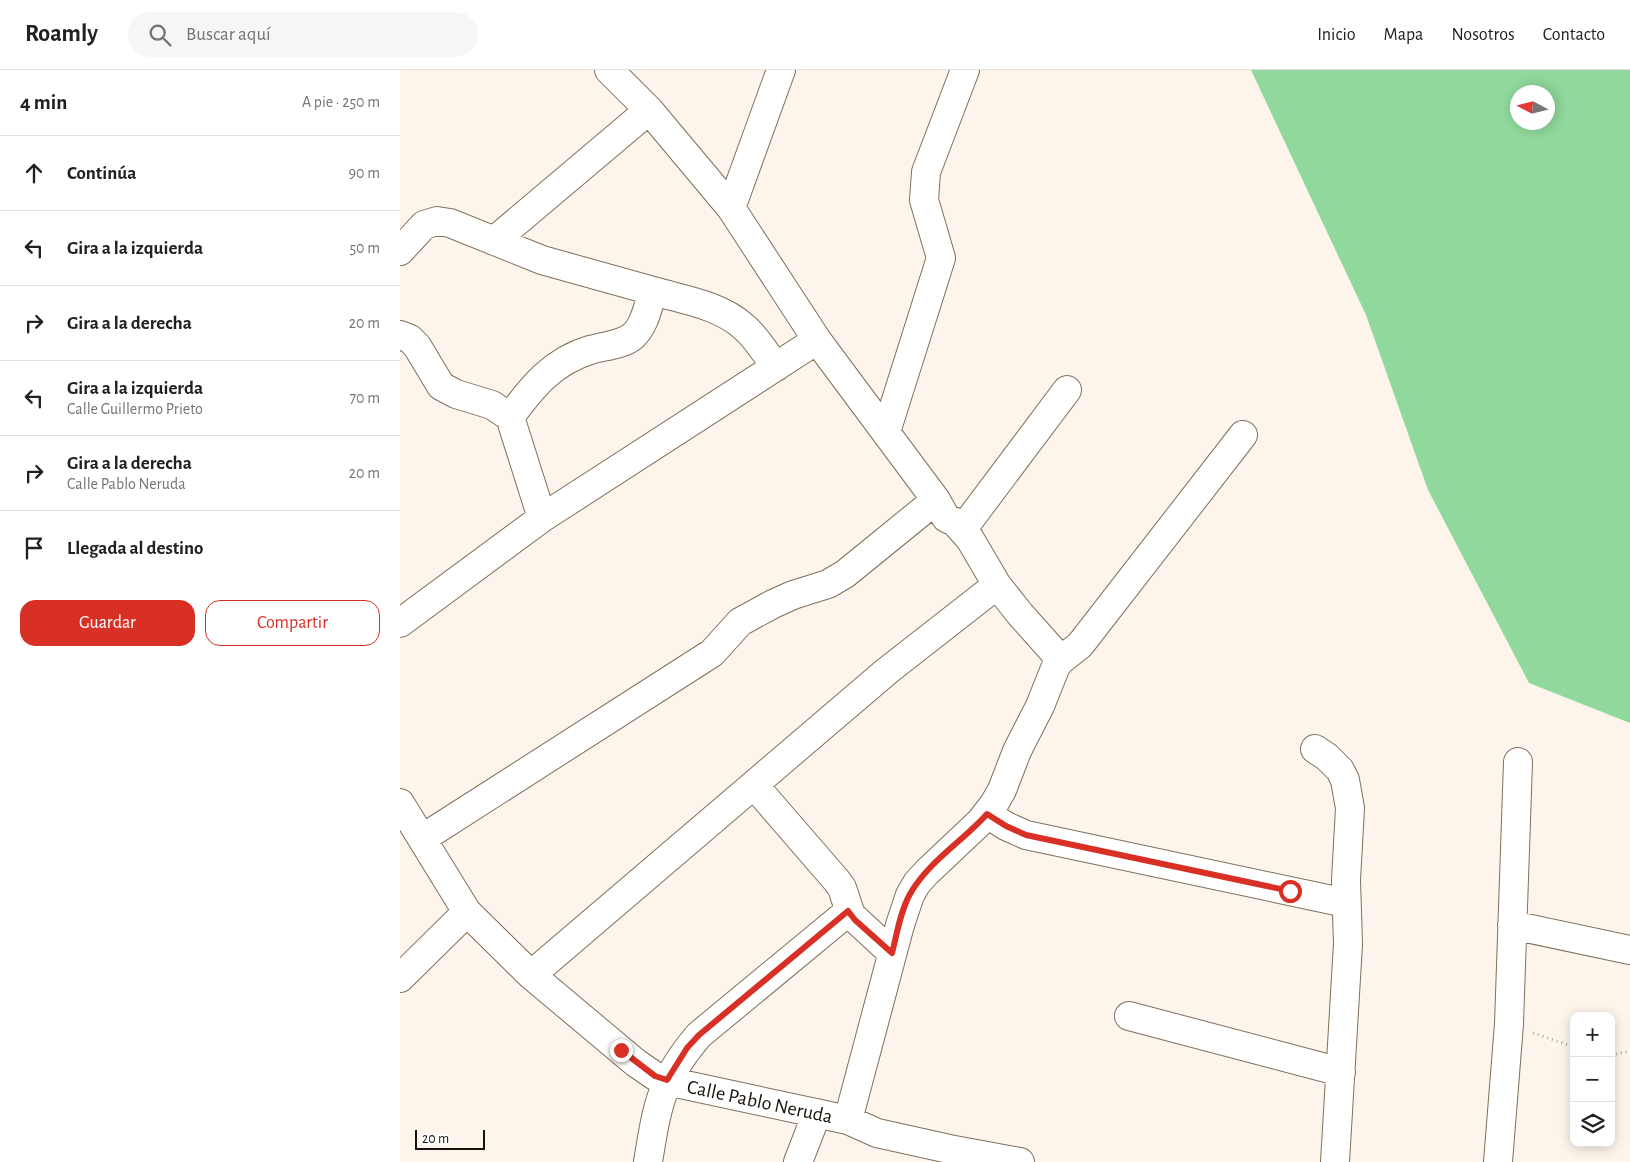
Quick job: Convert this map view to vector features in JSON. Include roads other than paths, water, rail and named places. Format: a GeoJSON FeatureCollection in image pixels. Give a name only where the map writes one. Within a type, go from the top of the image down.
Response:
{"type":"FeatureCollection","features":[{"type":"Feature","properties":{"kind":"street"},"geometry":{"type":"LineString","coordinates":[[731,208],[781,70]]}},
{"type":"Feature","properties":{"kind":"street"},"geometry":{"type":"LineString","coordinates":[[886,432],[941,258],[924,200],[926,172],[965,70]]}},
{"type":"Feature","properties":{"kind":"street"},"geometry":{"type":"LineString","coordinates":[[610,71],[649,110],[731,208],[816,340],[936,500],[946,518],[954,522],[970,540],[996,585],[1061,660]]}},
{"type":"Feature","properties":{"kind":"street"},"geometry":{"type":"LineString","coordinates":[[494,241],[649,110]]}},
{"type":"Feature","properties":{"kind":"street"},"geometry":{"type":"LineString","coordinates":[[400,251],[424,226],[438,221],[450,223],[542,260],[713,308],[728,315],[745,328],[776,367]]}},
{"type":"Feature","properties":{"kind":"street"},"geometry":{"type":"LineString","coordinates":[[510,417],[528,392],[547,372],[567,358],[632,337],[641,326],[654,291]]}},
{"type":"Feature","properties":{"kind":"street"},"geometry":{"type":"LineString","coordinates":[[400,335],[410,339],[417,346],[441,386],[456,394],[492,404],[510,417],[542,518]]}},
{"type":"Feature","properties":{"kind":"street"},"geometry":{"type":"LineString","coordinates":[[400,622],[542,518],[816,340]]}},
{"type":"Feature","properties":{"kind":"street"},"geometry":{"type":"LineString","coordinates":[[962,530],[1067,390]]}},
{"type":"Feature","properties":{"kind":"street"},"geometry":{"type":"LineString","coordinates":[[848,1120],[904,908],[910,895],[926,872],[987,814],[1002,790],[1017,751],[1040,706],[1052,674],[1061,660],[1080,645],[1243,435]]}},
{"type":"Feature","properties":{"kind":"street"},"geometry":{"type":"LineString","coordinates":[[409,820],[712,653],[740,622],[773,604],[793,595],[828,584],[845,574],[936,500]]}},
{"type":"Feature","properties":{"kind":"street"},"geometry":{"type":"LineString","coordinates":[[531,975],[887,671],[996,585]]}},
{"type":"Feature","properties":{"kind":"street"},"geometry":{"type":"LineString","coordinates":[[1315,749],[1327,757],[1340,770],[1345,780],[1348,792],[1350,829],[1346,902],[1348,944],[1335,1162]]}},
{"type":"Feature","properties":{"kind":"street"},"geometry":{"type":"LineString","coordinates":[[1498,1162],[1509,1024],[1518,762]]}},
{"type":"Feature","properties":{"kind":"street"},"geometry":{"type":"LineString","coordinates":[[754,785],[837,881],[842,888],[848,911],[855,920],[892,953]]}},
{"type":"Feature","properties":{"kind":"street"},"geometry":{"type":"LineString","coordinates":[[987,814],[1006,826],[1026,835],[1346,902]]}},
{"type":"Feature","properties":{"kind":"street","name":"Calle Pablo Neruda"},"geometry":{"type":"LineString","coordinates":[[409,820],[466,912],[531,975],[636,1063],[655,1076],[676,1083],[848,1120],[877,1133],[948,1156],[1020,1162]]}},
{"type":"Feature","properties":{"kind":"street"},"geometry":{"type":"LineString","coordinates":[[648,1162],[656,1112],[667,1080],[687,1048],[699,1035],[848,911]]}},
{"type":"Feature","properties":{"kind":"street"},"geometry":{"type":"LineString","coordinates":[[400,978],[466,912]]}},
{"type":"Feature","properties":{"kind":"street"},"geometry":{"type":"LineString","coordinates":[[1512,925],[1630,950]]}},
{"type":"Feature","properties":{"kind":"street"},"geometry":{"type":"LineString","coordinates":[[1129,1016],[1340,1072]]}},
{"type":"Feature","properties":{"kind":"street"},"geometry":{"type":"LineString","coordinates":[[798,1162],[817,1113]]}}]}
